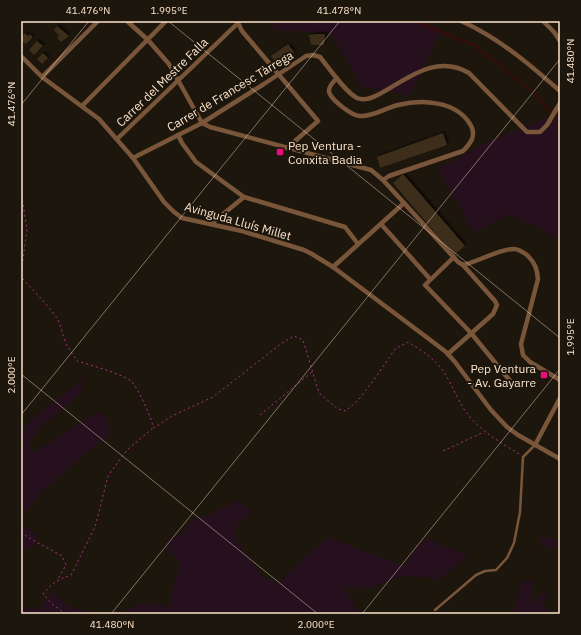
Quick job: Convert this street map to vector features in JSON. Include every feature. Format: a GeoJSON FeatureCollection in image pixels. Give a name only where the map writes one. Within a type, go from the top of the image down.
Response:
{"type":"FeatureCollection","features":[{"type":"Feature","properties":{"kind":"street"},"geometry":{"type":"LineString","coordinates":[[42,77],[98,21]]}},
{"type":"Feature","properties":{"kind":"street"},"geometry":{"type":"LineString","coordinates":[[127,21],[148,40],[169,64],[202,123],[222,131],[371,170],[383,180],[463,265],[497,305],[493,314],[448,354]]}},
{"type":"Feature","properties":{"kind":"street"},"geometry":{"type":"LineString","coordinates":[[82,106],[166,21]]}},
{"type":"Feature","properties":{"kind":"street"},"geometry":{"type":"LineString","coordinates":[[461,21],[506,46],[560,91]]}},
{"type":"Feature","properties":{"kind":"street"},"geometry":{"type":"LineString","coordinates":[[543,21],[554,32],[560,41]]}},
{"type":"Feature","properties":{"kind":"street"},"geometry":{"type":"LineString","coordinates":[[237,22],[242,31],[318,121],[287,148]]}},
{"type":"Feature","properties":{"kind":"street","name":"Carrer del Mestre Falla"},"geometry":{"type":"LineString","coordinates":[[117,139],[178,82],[237,22]]}},
{"type":"Feature","properties":{"kind":"street","name":"Carrer de Francesc Tàrrega"},"geometry":{"type":"LineString","coordinates":[[133,158],[202,123],[306,56],[313,55],[320,57],[352,95],[359,99],[368,100],[415,73],[440,66],[450,65],[460,68],[469,73],[527,132],[540,132],[547,125],[560,103]]}},
{"type":"Feature","properties":{"kind":"street","name":"Avinguda Lluís Millet"},"geometry":{"type":"LineString","coordinates":[[21,56],[42,77],[99,119],[133,158],[164,202],[182,218],[242,231],[304,250],[333,267],[429,338],[448,354],[497,417],[518,435],[560,459]]}},
{"type":"Feature","properties":{"kind":"street"},"geometry":{"type":"LineString","coordinates":[[337,78],[329,88],[331,98],[349,112],[358,116],[368,116],[398,105],[413,103],[445,105],[454,109],[471,125],[474,134],[471,143],[463,151],[390,176],[383,180]]}},
{"type":"Feature","properties":{"kind":"street"},"geometry":{"type":"LineString","coordinates":[[178,135],[196,162],[244,197],[345,227],[358,244]]}},
{"type":"Feature","properties":{"kind":"street"},"geometry":{"type":"LineString","coordinates":[[211,224],[244,197]]}},
{"type":"Feature","properties":{"kind":"street"},"geometry":{"type":"LineString","coordinates":[[333,267],[404,203]]}},
{"type":"Feature","properties":{"kind":"street"},"geometry":{"type":"LineString","coordinates":[[382,224],[430,279]]}},
{"type":"Feature","properties":{"kind":"street"},"geometry":{"type":"LineString","coordinates":[[463,265],[474,263],[507,249],[515,249],[524,252],[532,260],[537,268],[538,278],[521,344],[523,354],[530,362],[560,380]]}},
{"type":"Feature","properties":{"kind":"street"},"geometry":{"type":"LineString","coordinates":[[454,257],[425,285],[471,333],[511,382]]}},
{"type":"Feature","properties":{"kind":"street"},"geometry":{"type":"LineString","coordinates":[[535,445],[560,398]]}},
{"type":"Feature","properties":{"kind":"lane"},"geometry":{"type":"LineString","coordinates":[[435,610],[476,575],[485,571],[496,570],[507,558],[514,543],[520,512],[523,457],[535,445]]}},
{"type":"Feature","properties":{"kind":"path"},"geometry":{"type":"LineString","coordinates":[[21,190],[27,230],[21,278],[58,319],[66,344],[77,361],[104,369],[131,381],[145,404],[154,428]]}},
{"type":"Feature","properties":{"kind":"path"},"geometry":{"type":"LineString","coordinates":[[66,614],[52,604],[43,594],[58,580],[71,576],[95,527],[108,476],[126,450],[172,416],[213,397],[282,343],[294,336],[303,340],[319,393],[338,409],[346,411],[359,399],[395,350],[408,342],[422,350],[435,361],[444,372],[454,393],[467,413],[484,432],[523,457]]}},
{"type":"Feature","properties":{"kind":"path"},"geometry":{"type":"LineString","coordinates":[[260,414],[313,370]]}},
{"type":"Feature","properties":{"kind":"path"},"geometry":{"type":"LineString","coordinates":[[443,451],[484,432]]}},
{"type":"Feature","properties":{"kind":"path"},"geometry":{"type":"LineString","coordinates":[[21,532],[62,556],[66,565],[58,580]]}},
{"type":"Feature","properties":{"kind":"shaded area"},"geometry":{"type":"Polygon","coordinates":[[[271,21],[420,21],[441,30],[410,95],[363,87],[330,33],[274,30],[271,21]]]}},
{"type":"Feature","properties":{"kind":"shaded area"},"geometry":{"type":"Polygon","coordinates":[[[560,113],[560,241],[551,234],[509,214],[474,232],[438,169],[487,142],[560,113]]]}},
{"type":"Feature","properties":{"kind":"shaded area"},"geometry":{"type":"Polygon","coordinates":[[[83,378],[82,392],[43,425],[29,442],[33,453],[98,412],[108,419],[109,434],[42,491],[21,517],[21,429],[83,378]]]}},
{"type":"Feature","properties":{"kind":"shaded area"},"geometry":{"type":"Polygon","coordinates":[[[236,501],[251,511],[237,525],[235,537],[263,578],[278,583],[328,537],[403,566],[424,538],[468,556],[439,579],[404,575],[366,589],[343,586],[360,613],[363,614],[236,614],[232,611],[230,614],[119,614],[139,604],[169,606],[180,562],[166,548],[170,538],[179,537],[192,520],[209,515],[236,501]]]}},
{"type":"Feature","properties":{"kind":"shaded area"},"geometry":{"type":"Polygon","coordinates":[[[21,522],[37,536],[32,548],[21,549],[21,522]]]}},
{"type":"Feature","properties":{"kind":"shaded area"},"geometry":{"type":"Polygon","coordinates":[[[542,537],[560,540],[560,549],[539,546],[542,537]]]}},
{"type":"Feature","properties":{"kind":"shaded area"},"geometry":{"type":"Polygon","coordinates":[[[533,580],[530,603],[535,602],[547,588],[543,605],[553,614],[513,614],[522,582],[533,580]]]}},
{"type":"Feature","properties":{"kind":"shaded area"},"geometry":{"type":"Polygon","coordinates":[[[52,592],[69,607],[96,614],[21,614],[21,607],[35,610],[43,605],[52,592]]]}},
{"type":"Feature","properties":{"kind":"building"},"geometry":{"type":"Polygon","coordinates":[[[57,26],[69,36],[61,42],[57,38],[59,36],[54,30],[57,26]]]}},
{"type":"Feature","properties":{"kind":"building"},"geometry":{"type":"Polygon","coordinates":[[[25,33],[28,36],[30,34],[33,37],[26,44],[21,41],[21,38],[25,33]]]}},
{"type":"Feature","properties":{"kind":"building"},"geometry":{"type":"Polygon","coordinates":[[[325,34],[324,45],[311,45],[309,35],[325,34]]]}},
{"type":"Feature","properties":{"kind":"building"},"geometry":{"type":"Polygon","coordinates":[[[37,41],[43,46],[34,55],[29,50],[37,41]]]}},
{"type":"Feature","properties":{"kind":"building"},"geometry":{"type":"Polygon","coordinates":[[[288,44],[294,52],[277,64],[271,56],[288,44]]]}},
{"type":"Feature","properties":{"kind":"building"},"geometry":{"type":"Polygon","coordinates":[[[43,53],[48,58],[42,64],[37,59],[43,53]]]}},
{"type":"Feature","properties":{"kind":"building"},"geometry":{"type":"Polygon","coordinates":[[[443,133],[447,145],[380,168],[377,157],[443,133]]]}},
{"type":"Feature","properties":{"kind":"building"},"geometry":{"type":"Polygon","coordinates":[[[403,174],[465,246],[454,255],[393,183],[403,174]]]}},
{"type":"Feature","properties":{"kind":"waterway"},"geometry":{"type":"LineString","coordinates":[[415,21],[475,46],[534,93],[549,109],[560,116]]}},
{"type":"Feature","properties":{"kind":"place","name":"Pep Ventura - Conxita Badia"},"geometry":{"type":"Point","coordinates":[280,152]}},
{"type":"Feature","properties":{"kind":"place","name":"Pep Ventura - Av. Gayarre"},"geometry":{"type":"Point","coordinates":[544,375]}}]}
